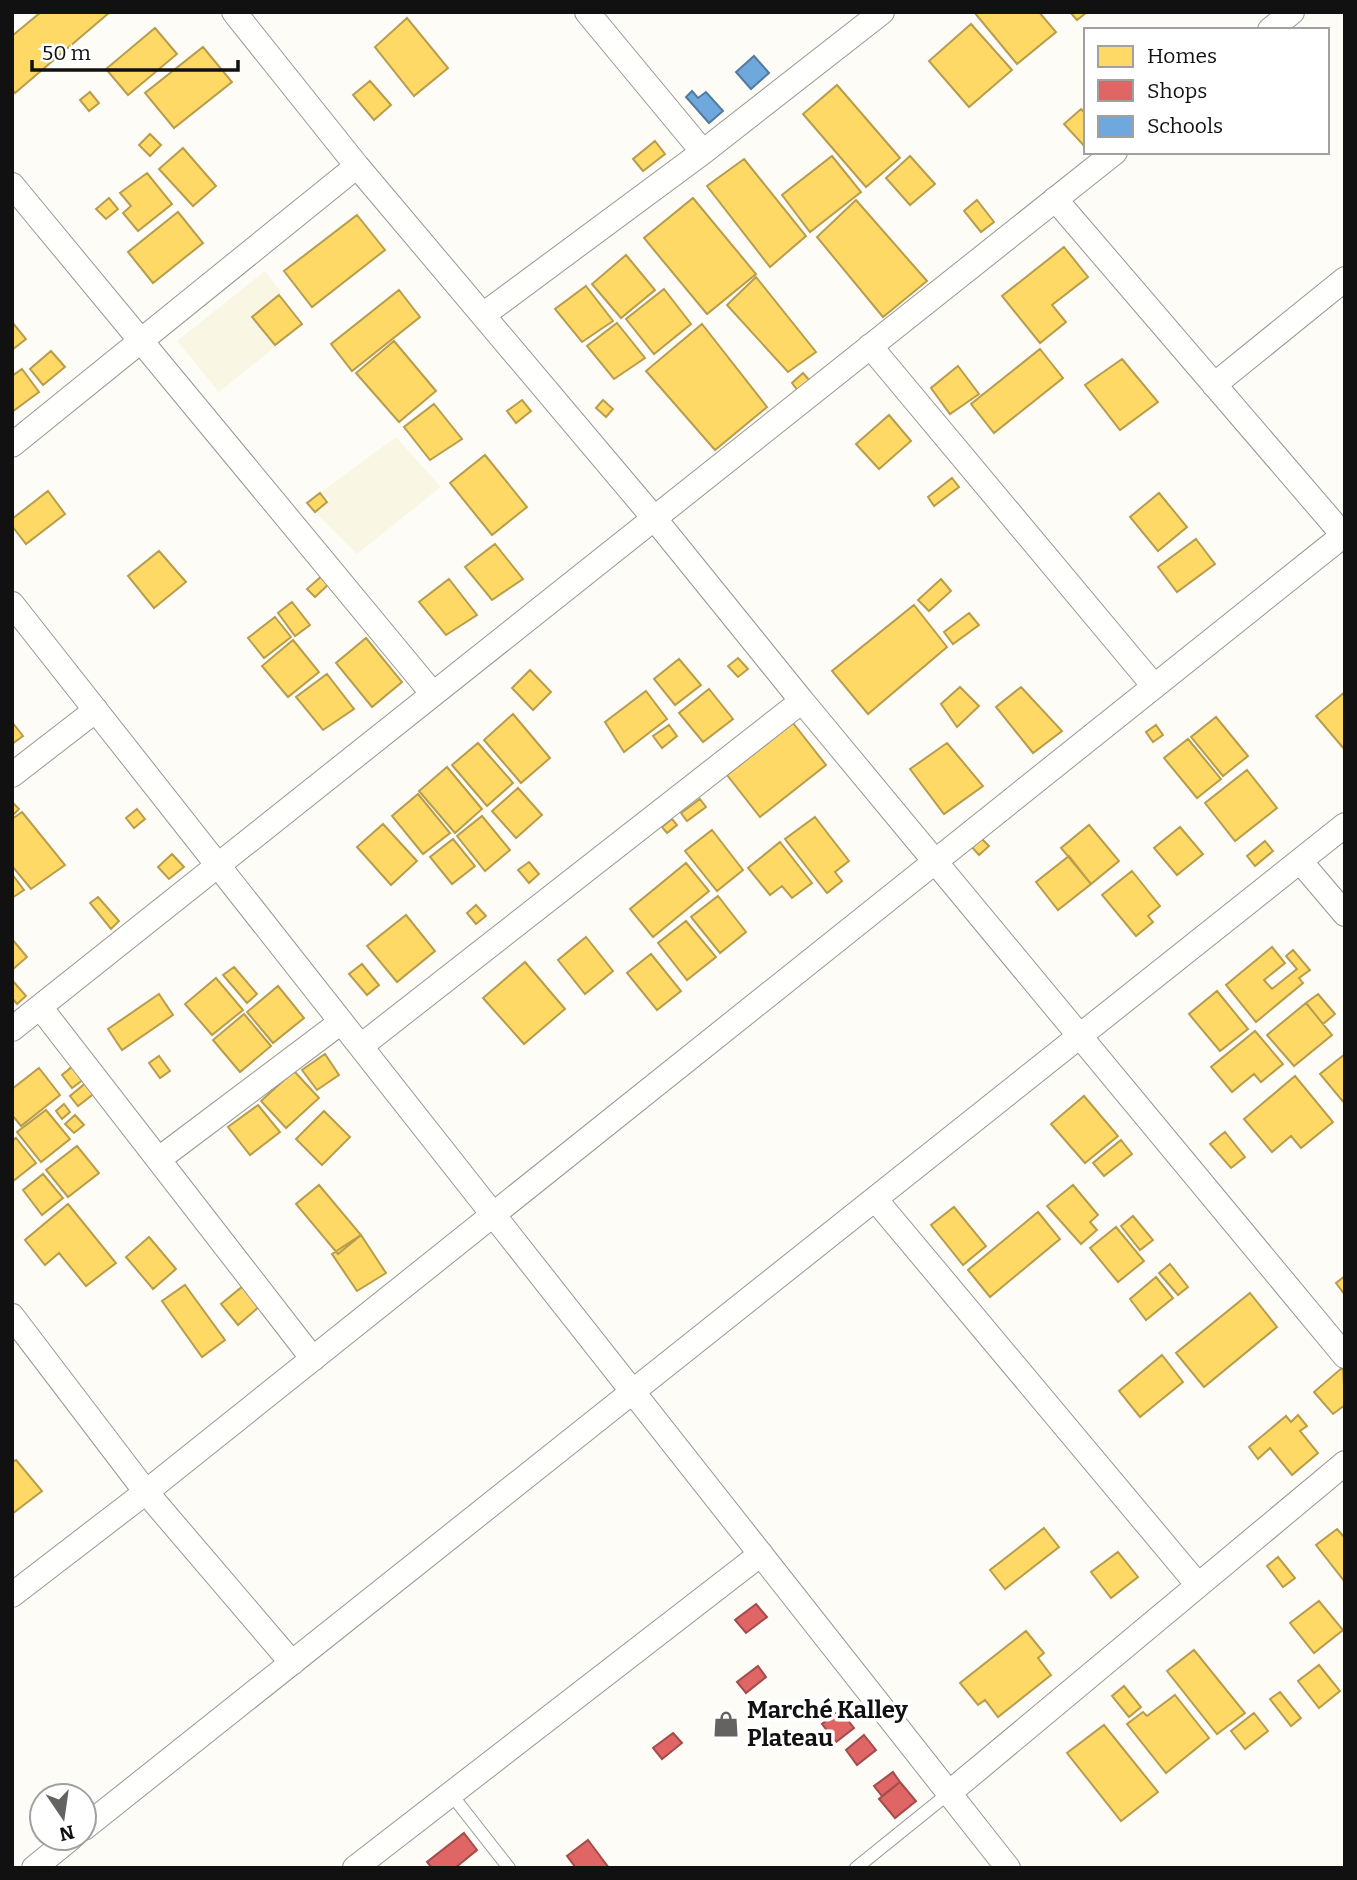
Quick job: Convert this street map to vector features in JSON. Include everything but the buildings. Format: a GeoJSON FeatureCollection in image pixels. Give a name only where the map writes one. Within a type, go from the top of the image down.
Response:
{"type":"FeatureCollection","features":[{"type":"Feature","properties":{"kind":"street"},"geometry":{"type":"LineString","coordinates":[[234,12],[357,166],[654,518],[802,701],[1345,1356]]}},
{"type":"Feature","properties":{"kind":"street"},"geometry":{"type":"LineString","coordinates":[[587,12],[703,152]]}},
{"type":"Feature","properties":{"kind":"street"},"geometry":{"type":"LineString","coordinates":[[483,315],[703,152],[882,12]]}},
{"type":"Feature","properties":{"kind":"street"},"geometry":{"type":"LineString","coordinates":[[12,1029],[1112,154]]}},
{"type":"Feature","properties":{"kind":"street"},"geometry":{"type":"LineString","coordinates":[[12,445],[357,166]]}},
{"type":"Feature","properties":{"kind":"street"},"geometry":{"type":"LineString","coordinates":[[12,185],[433,694]]}},
{"type":"Feature","properties":{"kind":"street"},"geometry":{"type":"LineString","coordinates":[[12,1595],[146,1492],[1344,536],[1055,199]]}},
{"type":"Feature","properties":{"kind":"street"},"geometry":{"type":"LineString","coordinates":[[1214,385],[1345,279]]}},
{"type":"Feature","properties":{"kind":"street"},"geometry":{"type":"LineString","coordinates":[[870,346],[1154,686]]}},
{"type":"Feature","properties":{"kind":"street"},"geometry":{"type":"LineString","coordinates":[[12,604],[1008,1868]]}},
{"type":"Feature","properties":{"kind":"street"},"geometry":{"type":"LineString","coordinates":[[361,1046],[802,701]]}},
{"type":"Feature","properties":{"kind":"street"},"geometry":{"type":"LineString","coordinates":[[12,775],[96,710]]}},
{"type":"Feature","properties":{"kind":"street"},"geometry":{"type":"LineString","coordinates":[[98,1817],[1345,825]]}},
{"type":"Feature","properties":{"kind":"street"},"geometry":{"type":"LineString","coordinates":[[1300,861],[1345,914]]}},
{"type":"Feature","properties":{"kind":"street"},"geometry":{"type":"LineString","coordinates":[[40,1007],[313,1359]]}},
{"type":"Feature","properties":{"kind":"street"},"geometry":{"type":"LineString","coordinates":[[159,1159],[341,1022]]}},
{"type":"Feature","properties":{"kind":"street"},"geometry":{"type":"LineString","coordinates":[[875,1199],[1198,1585]]}},
{"type":"Feature","properties":{"kind":"street"},"geometry":{"type":"LineString","coordinates":[[12,1316],[146,1492],[292,1663]]}},
{"type":"Feature","properties":{"kind":"street"},"geometry":{"type":"LineString","coordinates":[[949,1793],[1345,1463]]}},
{"type":"Feature","properties":{"kind":"street"},"geometry":{"type":"LineString","coordinates":[[355,1868],[761,1554]]}},
{"type":"Feature","properties":{"kind":"street"},"geometry":{"type":"LineString","coordinates":[[34,1868],[54,1852]]}},
{"type":"Feature","properties":{"kind":"lane"},"geometry":{"type":"LineString","coordinates":[[856,1868],[949,1793]]}},
{"type":"Feature","properties":{"kind":"lane"},"geometry":{"type":"LineString","coordinates":[[451,1794],[509,1868]]}},
{"type":"Feature","properties":{"kind":"shaded area"},"geometry":{"type":"Polygon","coordinates":[[[265,271],[282,293],[252,318],[275,347],[219,392],[177,341],[265,271]]]}},
{"type":"Feature","properties":{"kind":"shaded area"},"geometry":{"type":"Polygon","coordinates":[[[396,437],[441,487],[357,554],[315,512],[330,499],[320,493],[396,437]]]}},
{"type":"Feature","properties":{"kind":"place","name":"Marché Kalley Plateau"},"geometry":{"type":"Point","coordinates":[726,1724]}}]}
